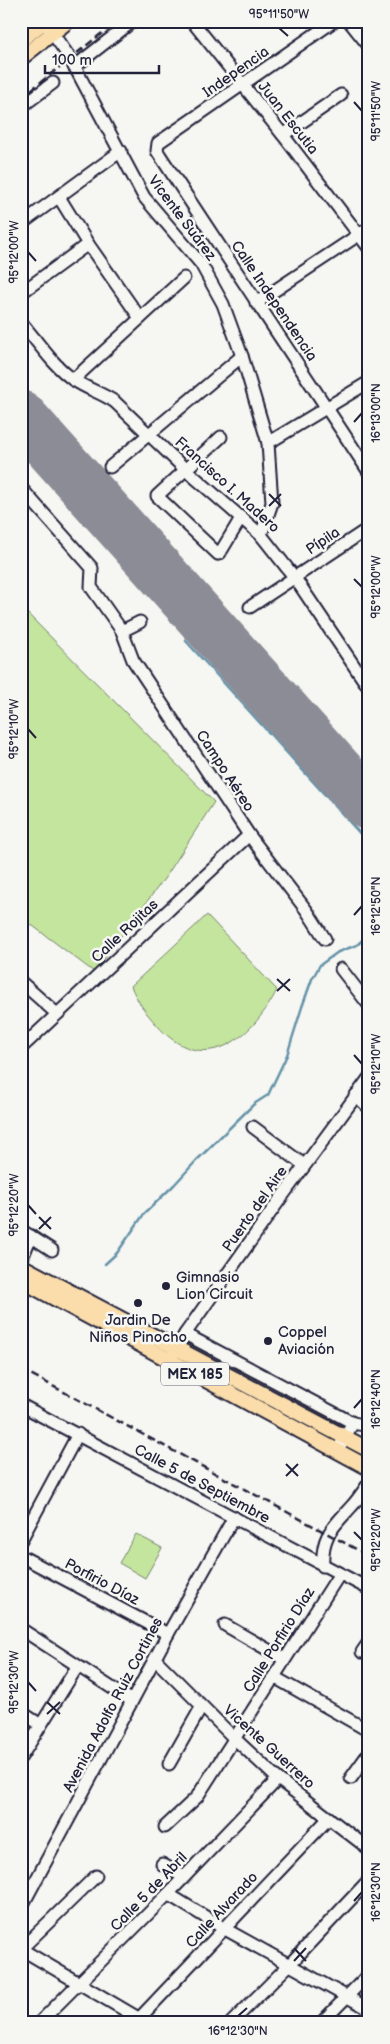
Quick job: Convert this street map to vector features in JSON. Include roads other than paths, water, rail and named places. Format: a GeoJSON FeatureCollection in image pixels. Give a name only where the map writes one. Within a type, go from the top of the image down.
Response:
{"type":"FeatureCollection","features":[{"type":"Feature","properties":{"kind":"main road"},"geometry":{"type":"LineString","coordinates":[[21,40],[46,24],[68,21]]}},
{"type":"Feature","properties":{"kind":"main road"},"geometry":{"type":"LineString","coordinates":[[21,58],[46,24]]}},
{"type":"Feature","properties":{"kind":"main road","name":"MEX 185"},"geometry":{"type":"LineString","coordinates":[[21,1266],[369,1468]]}},
{"type":"Feature","properties":{"kind":"main road","name":"MEX 185"},"geometry":{"type":"LineString","coordinates":[[21,1280],[369,1450]]}},
{"type":"Feature","properties":{"kind":"street"},"geometry":{"type":"LineString","coordinates":[[74,67],[133,21]]}},
{"type":"Feature","properties":{"kind":"street","name":"Indepencia"},"geometry":{"type":"LineString","coordinates":[[156,147],[158,143],[243,86],[334,21]]}},
{"type":"Feature","properties":{"kind":"street"},"geometry":{"type":"LineString","coordinates":[[349,21],[369,46]]}},
{"type":"Feature","properties":{"kind":"street","name":"Vicente Suárez"},"geometry":{"type":"LineString","coordinates":[[46,24],[74,67],[121,151],[144,197],[200,264],[223,304],[242,356],[268,443],[272,502],[261,535]]}},
{"type":"Feature","properties":{"kind":"street","name":"Juan Escutia"},"geometry":{"type":"LineString","coordinates":[[199,24],[243,86],[364,231],[369,248]]}},
{"type":"Feature","properties":{"kind":"street"},"geometry":{"type":"LineString","coordinates":[[21,108],[53,83]]}},
{"type":"Feature","properties":{"kind":"street"},"geometry":{"type":"LineString","coordinates":[[283,135],[341,95]]}},
{"type":"Feature","properties":{"kind":"street","name":"Calle Independencia"},"geometry":{"type":"LineString","coordinates":[[156,147],[157,152],[369,472]]}},
{"type":"Feature","properties":{"kind":"street"},"geometry":{"type":"LineString","coordinates":[[21,224],[121,151]]}},
{"type":"Feature","properties":{"kind":"street"},"geometry":{"type":"LineString","coordinates":[[59,197],[88,244],[140,318]]}},
{"type":"Feature","properties":{"kind":"street"},"geometry":{"type":"LineString","coordinates":[[256,303],[364,231]]}},
{"type":"Feature","properties":{"kind":"street"},"geometry":{"type":"LineString","coordinates":[[21,293],[88,244]]}},
{"type":"Feature","properties":{"kind":"street"},"geometry":{"type":"LineString","coordinates":[[73,380],[184,278]]}},
{"type":"Feature","properties":{"kind":"street","name":"Francisco I. Madero"},"geometry":{"type":"LineString","coordinates":[[21,322],[58,366],[73,380],[106,395],[261,535],[295,578],[367,682]]}},
{"type":"Feature","properties":{"kind":"street"},"geometry":{"type":"LineString","coordinates":[[110,467],[242,356]]}},
{"type":"Feature","properties":{"kind":"street"},"geometry":{"type":"LineString","coordinates":[[268,443],[369,382]]}},
{"type":"Feature","properties":{"kind":"street"},"geometry":{"type":"LineString","coordinates":[[220,437],[157,496],[215,553],[220,553],[242,518]]}},
{"type":"Feature","properties":{"kind":"street","name":"Campo Aéreo"},"geometry":{"type":"LineString","coordinates":[[21,488],[92,568],[91,587],[122,631],[133,660],[249,835],[307,911],[325,940]]}},
{"type":"Feature","properties":{"kind":"street","name":"Pípila"},"geometry":{"type":"LineString","coordinates":[[250,607],[369,528]]}},
{"type":"Feature","properties":{"kind":"street"},"geometry":{"type":"LineString","coordinates":[[122,631],[140,622]]}},
{"type":"Feature","properties":{"kind":"street","name":"Calle Rojitas"},"geometry":{"type":"LineString","coordinates":[[21,1048],[249,835]]}},
{"type":"Feature","properties":{"kind":"street"},"geometry":{"type":"LineString","coordinates":[[342,969],[369,1005]]}},
{"type":"Feature","properties":{"kind":"street"},"geometry":{"type":"LineString","coordinates":[[21,982],[57,1014]]}},
{"type":"Feature","properties":{"kind":"street","name":"Puerto del Aire"},"geometry":{"type":"LineString","coordinates":[[173,1354],[185,1334],[304,1165],[369,1078]]}},
{"type":"Feature","properties":{"kind":"street"},"geometry":{"type":"LineString","coordinates":[[356,1095],[369,1108]]}},
{"type":"Feature","properties":{"kind":"street"},"geometry":{"type":"LineString","coordinates":[[253,1126],[304,1165]]}},
{"type":"Feature","properties":{"kind":"street"},"geometry":{"type":"LineString","coordinates":[[21,1261],[26,1233],[52,1250]]}},
{"type":"Feature","properties":{"kind":"street"},"geometry":{"type":"LineString","coordinates":[[185,1334],[353,1423],[369,1426]]}},
{"type":"Feature","properties":{"kind":"street","name":"Calle 5 de Septiembre"},"geometry":{"type":"LineString","coordinates":[[21,1405],[369,1589]]}},
{"type":"Feature","properties":{"kind":"street"},"geometry":{"type":"LineString","coordinates":[[337,1451],[353,1423]]}},
{"type":"Feature","properties":{"kind":"street"},"geometry":{"type":"LineString","coordinates":[[21,1540],[78,1434]]}},
{"type":"Feature","properties":{"kind":"street"},"geometry":{"type":"LineString","coordinates":[[323,1566],[323,1548],[328,1534],[334,1524],[352,1507],[369,1483]]}},
{"type":"Feature","properties":{"kind":"street","name":"Avenida Adolfo Ruiz Cortines"},"geometry":{"type":"LineString","coordinates":[[21,1908],[168,1634],[234,1517]]}},
{"type":"Feature","properties":{"kind":"street","name":"Porfirio Díaz"},"geometry":{"type":"LineString","coordinates":[[21,1556],[168,1634]]}},
{"type":"Feature","properties":{"kind":"street","name":"Calle Porfirio Díaz"},"geometry":{"type":"LineString","coordinates":[[165,1828],[197,1797],[339,1574]]}},
{"type":"Feature","properties":{"kind":"street"},"geometry":{"type":"LineString","coordinates":[[225,1625],[284,1660]]}},
{"type":"Feature","properties":{"kind":"street"},"geometry":{"type":"LineString","coordinates":[[21,1629],[132,1701]]}},
{"type":"Feature","properties":{"kind":"street","name":"Vicente Guerrero"},"geometry":{"type":"LineString","coordinates":[[155,1658],[234,1738],[278,1779],[369,1849]]}},
{"type":"Feature","properties":{"kind":"street"},"geometry":{"type":"LineString","coordinates":[[21,1757],[77,1667]]}},
{"type":"Feature","properties":{"kind":"street"},"geometry":{"type":"LineString","coordinates":[[274,1677],[369,1731]]}},
{"type":"Feature","properties":{"kind":"street"},"geometry":{"type":"LineString","coordinates":[[168,1764],[202,1706]]}},
{"type":"Feature","properties":{"kind":"street"},"geometry":{"type":"LineString","coordinates":[[21,1712],[40,1725]]}},
{"type":"Feature","properties":{"kind":"street"},"geometry":{"type":"LineString","coordinates":[[351,1778],[369,1753]]}},
{"type":"Feature","properties":{"kind":"street","name":"Calle 5 de Abril"},"geometry":{"type":"LineString","coordinates":[[39,2023],[168,1894],[278,1779]]}},
{"type":"Feature","properties":{"kind":"street","name":"Calle Alvarado"},"geometry":{"type":"LineString","coordinates":[[140,2021],[329,1818]]}},
{"type":"Feature","properties":{"kind":"street"},"geometry":{"type":"LineString","coordinates":[[162,1864],[184,1877]]}},
{"type":"Feature","properties":{"kind":"street"},"geometry":{"type":"LineString","coordinates":[[96,1876],[21,1949],[140,2021]]}},
{"type":"Feature","properties":{"kind":"street"},"geometry":{"type":"LineString","coordinates":[[231,2023],[369,1880]]}},
{"type":"Feature","properties":{"kind":"street"},"geometry":{"type":"LineString","coordinates":[[168,1894],[225,1929],[369,2009]]}},
{"type":"Feature","properties":{"kind":"street"},"geometry":{"type":"LineString","coordinates":[[321,2023],[369,1974]]}},
{"type":"Feature","properties":{"kind":"waterway"},"geometry":{"type":"LineString","coordinates":[[186,641],[363,837],[369,840]]}},
{"type":"Feature","properties":{"kind":"waterway"},"geometry":{"type":"LineString","coordinates":[[105,1264],[117,1253],[144,1214],[254,1104],[268,1095],[287,1055],[312,979],[320,965],[338,952],[357,945],[369,934]]}},
{"type":"Feature","properties":{"kind":"railway"},"geometry":{"type":"LineString","coordinates":[[21,98],[117,21]]}},
{"type":"Feature","properties":{"kind":"railway"},"geometry":{"type":"LineString","coordinates":[[21,1369],[369,1556]]}},
{"type":"Feature","properties":{"kind":"place","name":"Gimnasio Lion Circuit"},"geometry":{"type":"Point","coordinates":[166,1286]}},
{"type":"Feature","properties":{"kind":"place","name":"Jardin De Niños Pinocho"},"geometry":{"type":"Point","coordinates":[138,1303]}},
{"type":"Feature","properties":{"kind":"place","name":"Coppel Aviación"},"geometry":{"type":"Point","coordinates":[268,1341]}}]}
